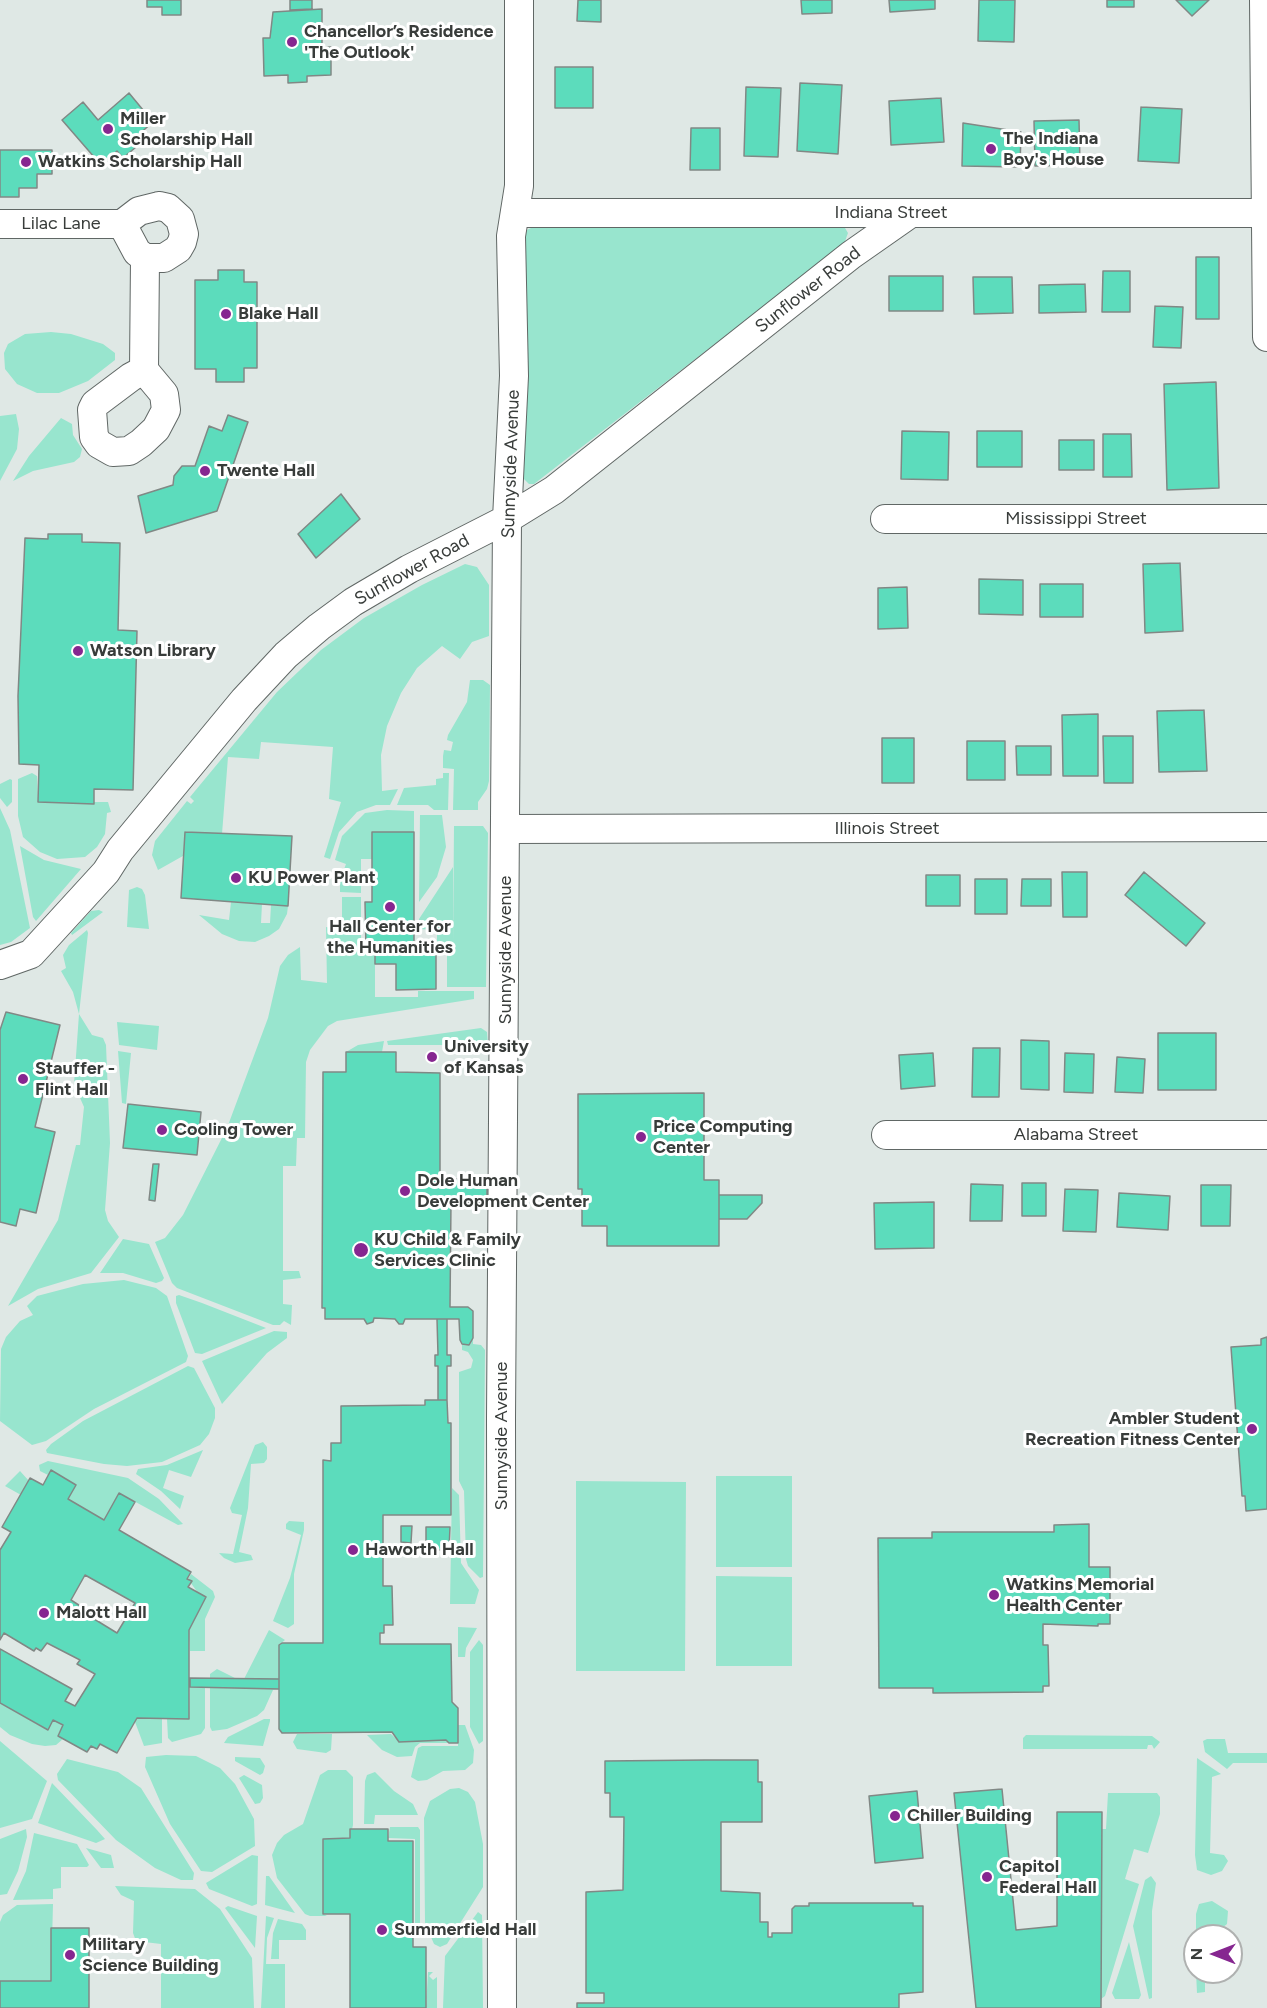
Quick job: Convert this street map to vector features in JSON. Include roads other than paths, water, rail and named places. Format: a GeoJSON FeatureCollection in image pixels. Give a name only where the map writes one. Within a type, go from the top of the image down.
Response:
{"type":"FeatureCollection","features":[{"type":"Feature","properties":{"kind":"street","name":"Sunnyside Avenue"},"geometry":{"type":"LineString","coordinates":[[502,2008],[501,1417],[507,829],[507,519],[514,398],[511,236],[519,186],[519,0]]}},
{"type":"Feature","properties":{"kind":"street"},"geometry":{"type":"LineString","coordinates":[[1264,0],[1267,337]]}},
{"type":"Feature","properties":{"kind":"street","name":"Lilac Lane"},"geometry":{"type":"LineString","coordinates":[[0,224],[122,224],[139,211],[159,206],[168,208],[180,219],[184,234],[178,249],[164,258],[145,258],[137,252],[122,224]]}},
{"type":"Feature","properties":{"kind":"street","name":"Indiana Street"},"geometry":{"type":"LineString","coordinates":[[514,213],[1266,213]]}},
{"type":"Feature","properties":{"kind":"street","name":"Sunflower Road"},"geometry":{"type":"LineString","coordinates":[[0,965],[31,954],[91,888],[243,700],[286,655],[353,602],[444,549],[507,519],[554,490],[851,255],[911,213]]}},
{"type":"Feature","properties":{"kind":"street"},"geometry":{"type":"LineString","coordinates":[[144,370],[145,258]]}},
{"type":"Feature","properties":{"kind":"street","name":"Mississippi Street"},"geometry":{"type":"LineString","coordinates":[[885,519],[1267,519]]}},
{"type":"Feature","properties":{"kind":"street","name":"Illinois Street"},"geometry":{"type":"LineString","coordinates":[[507,829],[1267,827]]}},
{"type":"Feature","properties":{"kind":"street","name":"Alabama Street"},"geometry":{"type":"LineString","coordinates":[[886,1136],[1267,1135]]}},
{"type":"Feature","properties":{"kind":"place","name":"Chancellor’s Residence 'The Outlook'"},"geometry":{"type":"Point","coordinates":[292,42]}},
{"type":"Feature","properties":{"kind":"place","name":"Miller Scholarship Hall"},"geometry":{"type":"Point","coordinates":[108,129]}},
{"type":"Feature","properties":{"kind":"place","name":"The Indiana Boy's House"},"geometry":{"type":"Point","coordinates":[991,149]}},
{"type":"Feature","properties":{"kind":"place","name":"Watkins Scholarship Hall"},"geometry":{"type":"Point","coordinates":[26,162]}},
{"type":"Feature","properties":{"kind":"place","name":"Blake Hall"},"geometry":{"type":"Point","coordinates":[226,314]}},
{"type":"Feature","properties":{"kind":"place","name":"Twente Hall"},"geometry":{"type":"Point","coordinates":[205,471]}},
{"type":"Feature","properties":{"kind":"place","name":"Watson Library"},"geometry":{"type":"Point","coordinates":[78,651]}},
{"type":"Feature","properties":{"kind":"place","name":"KU Power Plant"},"geometry":{"type":"Point","coordinates":[236,878]}},
{"type":"Feature","properties":{"kind":"place","name":"Hall Center for the Humanities"},"geometry":{"type":"Point","coordinates":[390,907]}},
{"type":"Feature","properties":{"kind":"place","name":"University of Kansas"},"geometry":{"type":"Point","coordinates":[432,1057]}},
{"type":"Feature","properties":{"kind":"place","name":"Stauffer - Flint Hall"},"geometry":{"type":"Point","coordinates":[23,1079]}},
{"type":"Feature","properties":{"kind":"place","name":"Cooling Tower"},"geometry":{"type":"Point","coordinates":[162,1130]}},
{"type":"Feature","properties":{"kind":"place","name":"Price Computing Center"},"geometry":{"type":"Point","coordinates":[641,1137]}},
{"type":"Feature","properties":{"kind":"place","name":"Dole Human Development Center"},"geometry":{"type":"Point","coordinates":[405,1191]}},
{"type":"Feature","properties":{"kind":"place","name":"KU Child & Family Services Clinic"},"geometry":{"type":"Point","coordinates":[361,1250]}},
{"type":"Feature","properties":{"kind":"place","name":"Ambler Student Recreation Fitness Center"},"geometry":{"type":"Point","coordinates":[1252,1429]}},
{"type":"Feature","properties":{"kind":"place","name":"Haworth Hall"},"geometry":{"type":"Point","coordinates":[353,1550]}},
{"type":"Feature","properties":{"kind":"place","name":"Watkins Memorial Health Center"},"geometry":{"type":"Point","coordinates":[994,1595]}},
{"type":"Feature","properties":{"kind":"place","name":"Malott Hall"},"geometry":{"type":"Point","coordinates":[44,1613]}},
{"type":"Feature","properties":{"kind":"place","name":"Chiller Building"},"geometry":{"type":"Point","coordinates":[895,1816]}},
{"type":"Feature","properties":{"kind":"place","name":"Capitol Federal Hall"},"geometry":{"type":"Point","coordinates":[987,1877]}},
{"type":"Feature","properties":{"kind":"place","name":"Summerfield Hall"},"geometry":{"type":"Point","coordinates":[382,1930]}},
{"type":"Feature","properties":{"kind":"place","name":"Military Science Building"},"geometry":{"type":"Point","coordinates":[70,1955]}}]}
